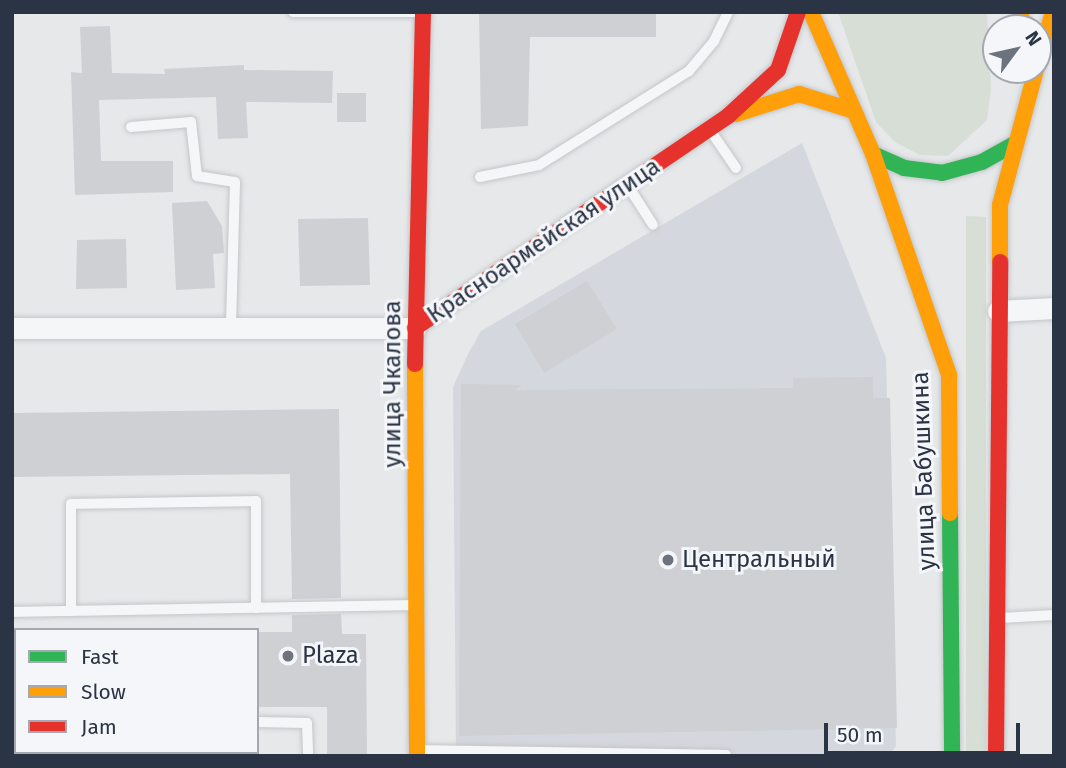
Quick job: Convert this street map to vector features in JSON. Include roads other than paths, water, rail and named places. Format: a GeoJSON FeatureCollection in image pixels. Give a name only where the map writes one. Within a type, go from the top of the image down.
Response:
{"type":"FeatureCollection","features":[{"type":"Feature","properties":{"kind":"main road","name":"улица Чкалова"},"geometry":{"type":"LineString","coordinates":[[417,753],[415,328],[421,12]]}},
{"type":"Feature","properties":{"kind":"main road"},"geometry":{"type":"LineString","coordinates":[[728,116],[778,70],[797,12]]}},
{"type":"Feature","properties":{"kind":"main road","name":"улица Бабушкина"},"geometry":{"type":"LineString","coordinates":[[811,12],[851,110],[873,154],[949,375],[952,756]]}},
{"type":"Feature","properties":{"kind":"main road"},"geometry":{"type":"LineString","coordinates":[[1014,145],[1018,84]]}},
{"type":"Feature","properties":{"kind":"main road"},"geometry":{"type":"LineString","coordinates":[[996,756],[1000,205],[1032,84]]}},
{"type":"Feature","properties":{"kind":"main road"},"geometry":{"type":"LineString","coordinates":[[728,116],[799,94],[851,110]]}},
{"type":"Feature","properties":{"kind":"main road","name":"Красноармейская улица"},"geometry":{"type":"LineString","coordinates":[[415,328],[728,116]]}},
{"type":"Feature","properties":{"kind":"main road"},"geometry":{"type":"LineString","coordinates":[[873,154],[904,168],[942,173],[982,162],[1014,145]]}},
{"type":"Feature","properties":{"kind":"street"},"geometry":{"type":"LineString","coordinates":[[998,311],[1054,308]]}},
{"type":"Feature","properties":{"kind":"street","name":"Красноармейская улица"},"geometry":{"type":"LineString","coordinates":[[12,328],[415,328]]}},
{"type":"Feature","properties":{"kind":"lane"},"geometry":{"type":"LineString","coordinates":[[293,12],[421,12]]}},
{"type":"Feature","properties":{"kind":"lane"},"geometry":{"type":"LineString","coordinates":[[480,177],[539,165],[689,71],[714,41],[728,12]]}},
{"type":"Feature","properties":{"kind":"lane"},"geometry":{"type":"LineString","coordinates":[[131,127],[191,122],[197,176],[235,182],[231,328]]}},
{"type":"Feature","properties":{"kind":"lane"},"geometry":{"type":"LineString","coordinates":[[709,129],[736,168]]}},
{"type":"Feature","properties":{"kind":"lane"},"geometry":{"type":"LineString","coordinates":[[627,185],[653,225]]}},
{"type":"Feature","properties":{"kind":"lane"},"geometry":{"type":"LineString","coordinates":[[71,611],[71,504],[256,501],[256,608]]}},
{"type":"Feature","properties":{"kind":"lane"},"geometry":{"type":"LineString","coordinates":[[12,612],[416,605]]}},
{"type":"Feature","properties":{"kind":"lane"},"geometry":{"type":"LineString","coordinates":[[996,618],[1054,615]]}},
{"type":"Feature","properties":{"kind":"lane"},"geometry":{"type":"LineString","coordinates":[[259,722],[307,723],[308,756]]}},
{"type":"Feature","properties":{"kind":"lane"},"geometry":{"type":"LineString","coordinates":[[417,753],[726,755]]}},
{"type":"Feature","properties":{"kind":"place","name":"Центральный"},"geometry":{"type":"Point","coordinates":[668,560]}},
{"type":"Feature","properties":{"kind":"place","name":"Plaza"},"geometry":{"type":"Point","coordinates":[288,656]}}]}
